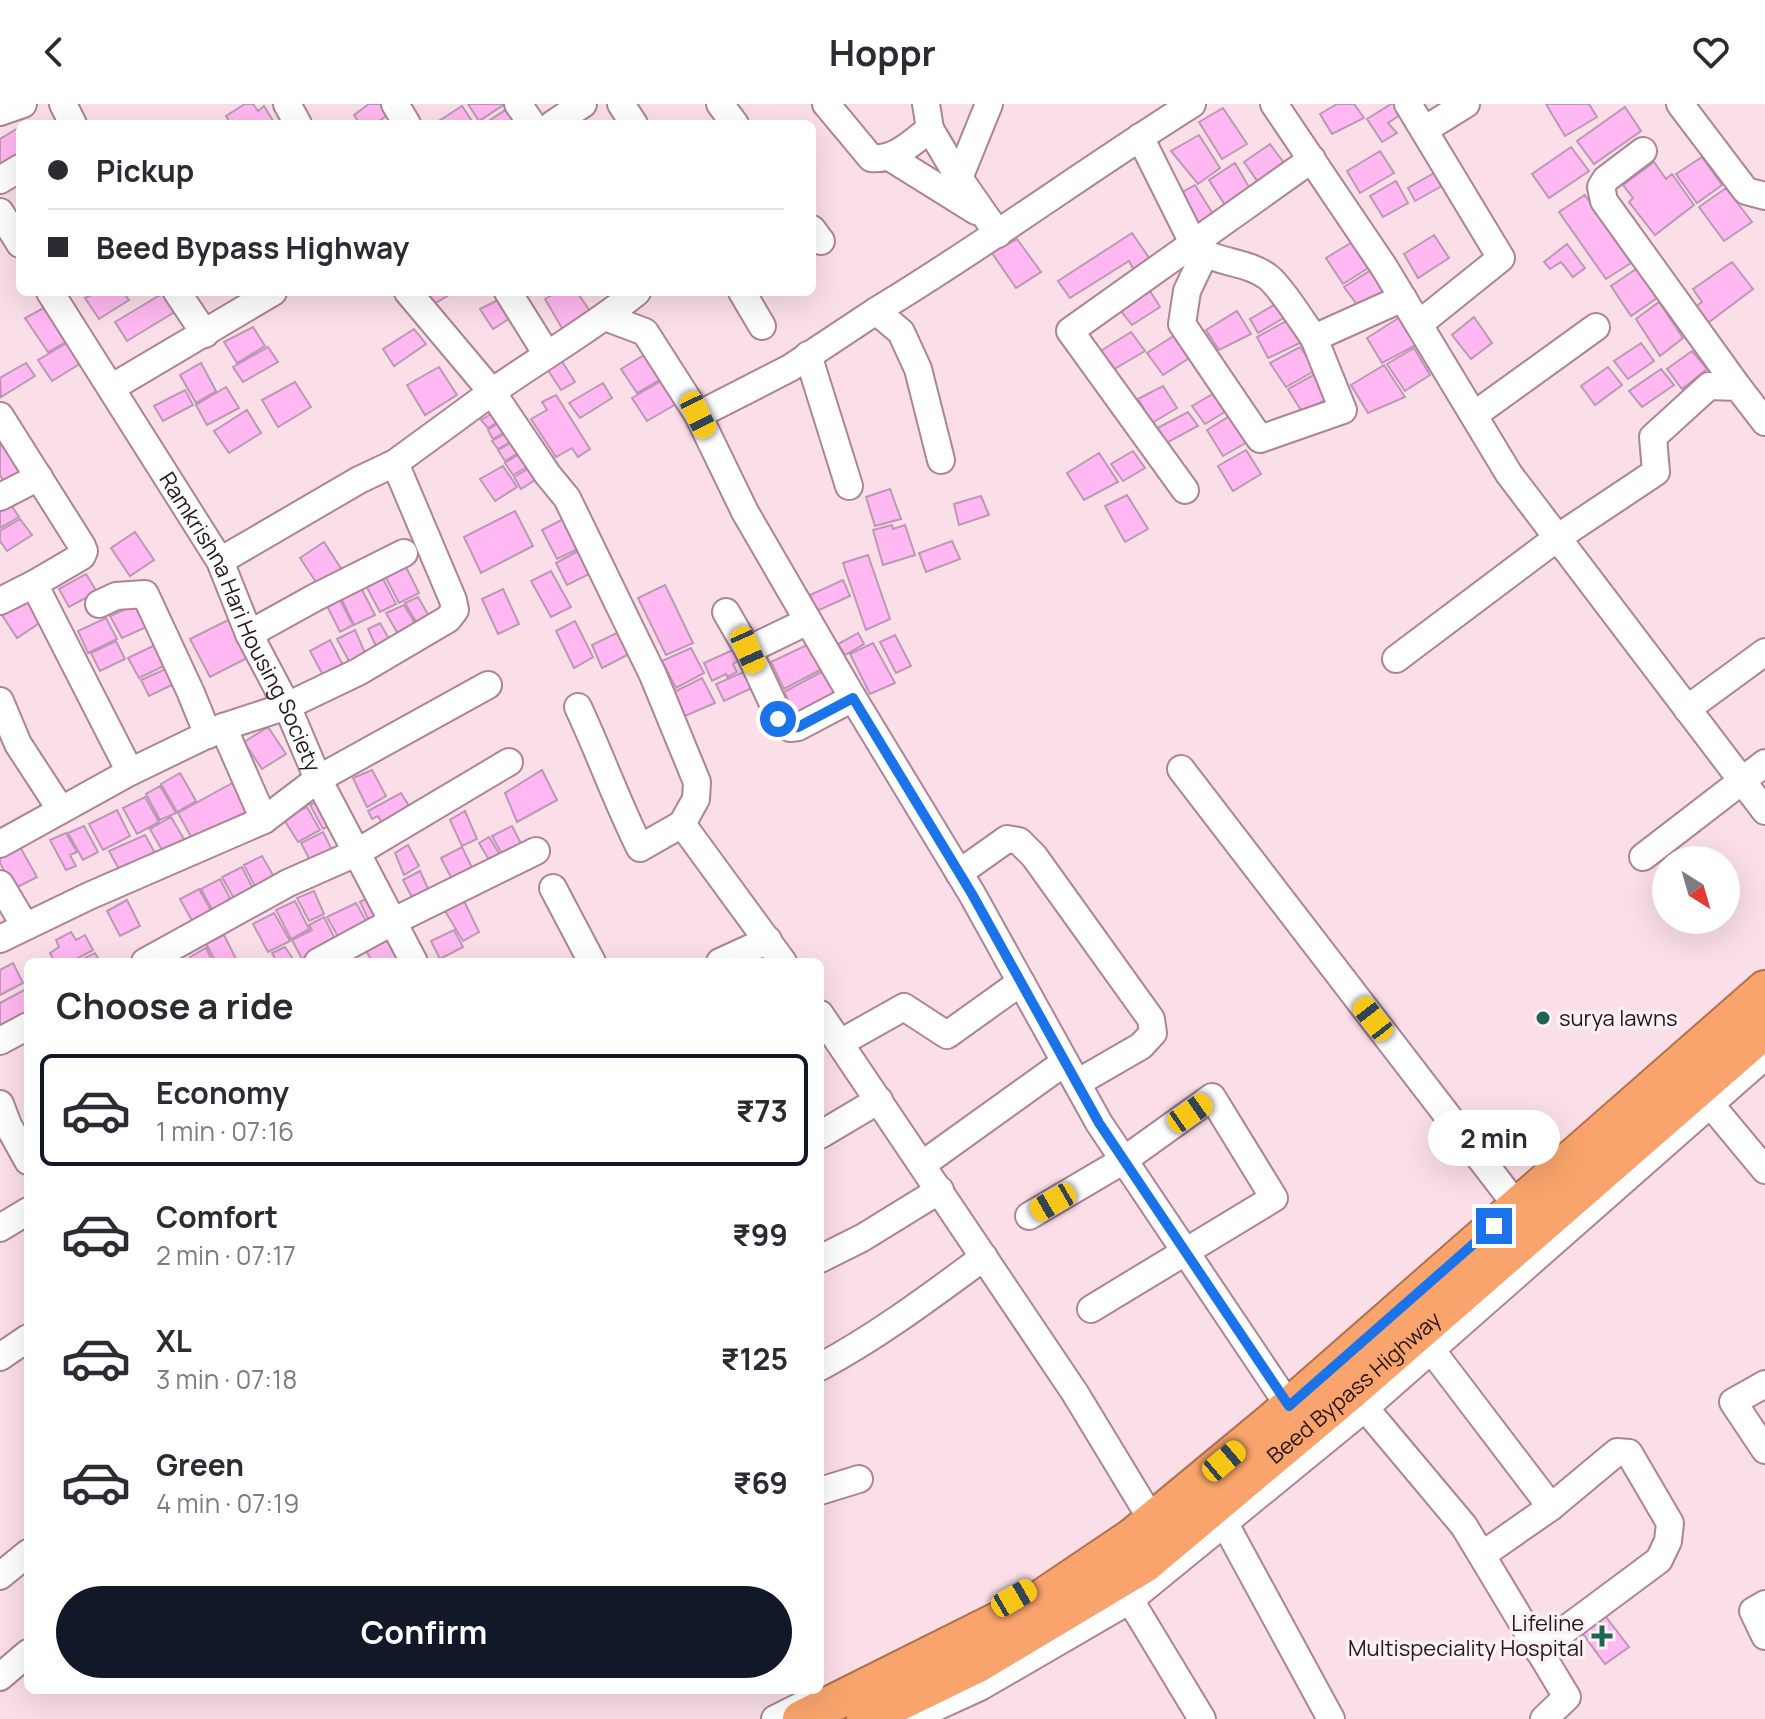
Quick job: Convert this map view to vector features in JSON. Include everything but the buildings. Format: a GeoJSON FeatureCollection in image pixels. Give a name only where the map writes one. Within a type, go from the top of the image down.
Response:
{"type":"FeatureCollection","features":[{"type":"Feature","properties":{"kind":"highway","name":"Beed Bypass Highway"},"geometry":{"type":"LineString","coordinates":[[800,1711],[1037,1601],[1132,1537],[1149,1515],[1285,1402],[1512,1200],[1765,989]]}},
{"type":"Feature","properties":{"kind":"highway","name":"Beed Bypass Highway"},"geometry":{"type":"LineString","coordinates":[[867,1719],[1124,1590],[1145,1564],[1220,1515],[1358,1399],[1704,1097],[1765,1030]]}},
{"type":"Feature","properties":{"kind":"street"},"geometry":{"type":"LineString","coordinates":[[0,112],[23,104]]}},
{"type":"Feature","properties":{"kind":"street"},"geometry":{"type":"LineString","coordinates":[[559,120],[583,104]]}},
{"type":"Feature","properties":{"kind":"street"},"geometry":{"type":"LineString","coordinates":[[826,104],[871,158],[891,158],[992,226]]}},
{"type":"Feature","properties":{"kind":"street"},"geometry":{"type":"LineString","coordinates":[[959,178],[989,104]]}},
{"type":"Feature","properties":{"kind":"street"},"geometry":{"type":"LineString","coordinates":[[698,415],[790,368],[876,311],[992,226],[1140,137],[1162,112],[1192,104]]}},
{"type":"Feature","properties":{"kind":"street"},"geometry":{"type":"LineString","coordinates":[[1274,104],[1403,298],[1509,474],[1765,811]]}},
{"type":"Feature","properties":{"kind":"street"},"geometry":{"type":"LineString","coordinates":[[1408,104],[1501,258],[1419,324]]}},
{"type":"Feature","properties":{"kind":"street"},"geometry":{"type":"LineString","coordinates":[[1424,130],[1466,104]]}},
{"type":"Feature","properties":{"kind":"street"},"geometry":{"type":"LineString","coordinates":[[1680,104],[1746,191],[1765,196]]}},
{"type":"Feature","properties":{"kind":"street"},"geometry":{"type":"LineString","coordinates":[[891,158],[928,116],[959,178],[992,226]]}},
{"type":"Feature","properties":{"kind":"street"},"geometry":{"type":"LineString","coordinates":[[1140,137],[1199,250],[1187,291],[1182,324],[1260,439],[1343,410],[1314,338],[1268,277],[1199,250]]}},
{"type":"Feature","properties":{"kind":"street"},"geometry":{"type":"LineString","coordinates":[[1643,151],[1606,179],[1601,187],[1604,201],[1765,422]]}},
{"type":"Feature","properties":{"kind":"street"},"geometry":{"type":"LineString","coordinates":[[1185,490],[1070,331],[1199,250],[1312,159]]}},
{"type":"Feature","properties":{"kind":"street"},"geometry":{"type":"LineString","coordinates":[[0,212],[16,238]]}},
{"type":"Feature","properties":{"kind":"street","name":"Ramkrishna Hari Housing Society"},"geometry":{"type":"LineString","coordinates":[[53,296],[220,561],[249,634],[287,706],[318,779],[412,958]]}},
{"type":"Feature","properties":{"kind":"street"},"geometry":{"type":"LineString","coordinates":[[180,296],[205,334]]}},
{"type":"Feature","properties":{"kind":"street"},"geometry":{"type":"LineString","coordinates":[[111,388],[267,296]]}},
{"type":"Feature","properties":{"kind":"street"},"geometry":{"type":"LineString","coordinates":[[411,296],[492,392],[567,498],[653,675],[697,782],[696,799],[682,824],[640,848],[616,800],[600,754],[578,707]]}},
{"type":"Feature","properties":{"kind":"street"},"geometry":{"type":"LineString","coordinates":[[510,296],[546,353]]}},
{"type":"Feature","properties":{"kind":"street"},"geometry":{"type":"LineString","coordinates":[[220,561],[359,480],[395,463],[546,353],[605,317],[632,296]]}},
{"type":"Feature","properties":{"kind":"street"},"geometry":{"type":"LineString","coordinates":[[744,296],[762,326]]}},
{"type":"Feature","properties":{"kind":"street"},"geometry":{"type":"LineString","coordinates":[[1314,338],[1403,298]]}},
{"type":"Feature","properties":{"kind":"street"},"geometry":{"type":"LineString","coordinates":[[876,311],[901,332],[918,369],[941,460]]}},
{"type":"Feature","properties":{"kind":"street"},"geometry":{"type":"LineString","coordinates":[[605,317],[645,332],[698,415],[745,512],[959,873],[1099,1123],[1285,1402]]}},
{"type":"Feature","properties":{"kind":"street"},"geometry":{"type":"LineString","coordinates":[[1474,415],[1596,327]]}},
{"type":"Feature","properties":{"kind":"street"},"geometry":{"type":"LineString","coordinates":[[808,355],[849,486]]}},
{"type":"Feature","properties":{"kind":"street"},"geometry":{"type":"LineString","coordinates":[[1396,659],[1557,538],[1656,472],[1653,437],[1709,386],[1738,387]]}},
{"type":"Feature","properties":{"kind":"street"},"geometry":{"type":"LineString","coordinates":[[0,416],[84,551],[82,556],[0,601]]}},
{"type":"Feature","properties":{"kind":"street"},"geometry":{"type":"LineString","coordinates":[[0,844],[130,772],[215,731],[287,706],[371,665],[448,619],[455,610],[453,600],[395,463]]}},
{"type":"Feature","properties":{"kind":"street"},"geometry":{"type":"LineString","coordinates":[[0,497],[39,477]]}},
{"type":"Feature","properties":{"kind":"street"},"geometry":{"type":"LineString","coordinates":[[249,634],[404,553]]}},
{"type":"Feature","properties":{"kind":"street"},"geometry":{"type":"LineString","coordinates":[[34,584],[130,772]]}},
{"type":"Feature","properties":{"kind":"street"},"geometry":{"type":"LineString","coordinates":[[99,604],[116,596],[145,594],[191,693],[264,820]]}},
{"type":"Feature","properties":{"kind":"street"},"geometry":{"type":"LineString","coordinates":[[726,612],[748,650],[783,725],[798,727],[853,698]]}},
{"type":"Feature","properties":{"kind":"street"},"geometry":{"type":"LineString","coordinates":[[748,650],[808,621]]}},
{"type":"Feature","properties":{"kind":"street"},"geometry":{"type":"LineString","coordinates":[[1687,709],[1765,652]]}},
{"type":"Feature","properties":{"kind":"street"},"geometry":{"type":"LineString","coordinates":[[0,939],[264,820],[318,779],[488,685]]}},
{"type":"Feature","properties":{"kind":"street"},"geometry":{"type":"LineString","coordinates":[[0,701],[18,744],[61,810]]}},
{"type":"Feature","properties":{"kind":"street"},"geometry":{"type":"LineString","coordinates":[[152,958],[288,883],[356,853],[509,762]]}},
{"type":"Feature","properties":{"kind":"street"},"geometry":{"type":"LineString","coordinates":[[1643,857],[1765,763]]}},
{"type":"Feature","properties":{"kind":"street"},"geometry":{"type":"LineString","coordinates":[[1181,769],[1512,1200],[1765,971]]}},
{"type":"Feature","properties":{"kind":"street"},"geometry":{"type":"LineString","coordinates":[[682,824],[780,958]]}},
{"type":"Feature","properties":{"kind":"street"},"geometry":{"type":"LineString","coordinates":[[923,1164],[1071,1072],[1141,1046],[1153,1033],[1151,1019],[1034,856],[1019,841],[1007,839],[959,873]]}},
{"type":"Feature","properties":{"kind":"street"},"geometry":{"type":"LineString","coordinates":[[325,958],[536,851]]}},
{"type":"Feature","properties":{"kind":"street"},"geometry":{"type":"LineString","coordinates":[[0,884],[25,926]]}},
{"type":"Feature","properties":{"kind":"street"},"geometry":{"type":"LineString","coordinates":[[553,888],[590,958]]}},
{"type":"Feature","properties":{"kind":"street"},"geometry":{"type":"LineString","coordinates":[[729,958],[768,940]]}},
{"type":"Feature","properties":{"kind":"street"},"geometry":{"type":"LineString","coordinates":[[840,1043],[904,1007],[947,1035],[1021,982]]}},
{"type":"Feature","properties":{"kind":"street"},"geometry":{"type":"LineString","coordinates":[[824,1021],[1075,1393],[1149,1515]]}},
{"type":"Feature","properties":{"kind":"street"},"geometry":{"type":"LineString","coordinates":[[0,1041],[24,1028]]}},
{"type":"Feature","properties":{"kind":"street"},"geometry":{"type":"LineString","coordinates":[[1765,1056],[1704,1097],[1765,1170]]}},
{"type":"Feature","properties":{"kind":"street"},"geometry":{"type":"LineString","coordinates":[[1029,1216],[1124,1160],[1212,1097],[1274,1198],[1091,1309]]}},
{"type":"Feature","properties":{"kind":"street"},"geometry":{"type":"LineString","coordinates":[[824,1133],[879,1100]]}},
{"type":"Feature","properties":{"kind":"street"},"geometry":{"type":"LineString","coordinates":[[9,1118],[24,1152]]}},
{"type":"Feature","properties":{"kind":"street"},"geometry":{"type":"LineString","coordinates":[[824,1257],[862,1238],[940,1190]]}},
{"type":"Feature","properties":{"kind":"street"},"geometry":{"type":"LineString","coordinates":[[0,1228],[24,1213]]}},
{"type":"Feature","properties":{"kind":"street"},"geometry":{"type":"LineString","coordinates":[[824,1365],[906,1314],[984,1257]]}},
{"type":"Feature","properties":{"kind":"street"},"geometry":{"type":"LineString","coordinates":[[1424,1340],[1551,1507]]}},
{"type":"Feature","properties":{"kind":"street"},"geometry":{"type":"LineString","coordinates":[[0,1357],[24,1341]]}},
{"type":"Feature","properties":{"kind":"street"},"geometry":{"type":"LineString","coordinates":[[1765,1384],[1733,1402],[1765,1450]]}},
{"type":"Feature","properties":{"kind":"street"},"geometry":{"type":"LineString","coordinates":[[1358,1399],[1464,1526],[1573,1708],[1544,1719]]}},
{"type":"Feature","properties":{"kind":"street"},"geometry":{"type":"LineString","coordinates":[[1482,1555],[1551,1507],[1617,1452],[1629,1453],[1670,1523],[1668,1541],[1659,1560],[1538,1650]]}},
{"type":"Feature","properties":{"kind":"street"},"geometry":{"type":"LineString","coordinates":[[824,1490],[859,1479]]}},
{"type":"Feature","properties":{"kind":"street"},"geometry":{"type":"LineString","coordinates":[[1220,1515],[1331,1719]]}},
{"type":"Feature","properties":{"kind":"street"},"geometry":{"type":"LineString","coordinates":[[0,1576],[24,1556]]}},
{"type":"Feature","properties":{"kind":"street"},"geometry":{"type":"LineString","coordinates":[[910,1719],[980,1687],[1124,1590],[1202,1719]]}},
{"type":"Feature","properties":{"kind":"street"},"geometry":{"type":"LineString","coordinates":[[1765,1604],[1753,1611],[1765,1636]]}},
{"type":"Feature","properties":{"kind":"street"},"geometry":{"type":"LineString","coordinates":[[0,1677],[24,1656]]}},
{"type":"Feature","properties":{"kind":"place","name":"surya lawns"},"geometry":{"type":"Point","coordinates":[1543,1018]}},
{"type":"Feature","properties":{"kind":"place","name":"Lifeline Multispeciality Hospital"},"geometry":{"type":"Point","coordinates":[1602,1636]}},
{"type":"Feature","properties":{"kind":"route"},"geometry":{"type":"LineString","coordinates":[[778,719],[790,728],[798,727],[853,698],[972,894],[1099,1123],[1289,1406],[1494,1226]]}}]}
